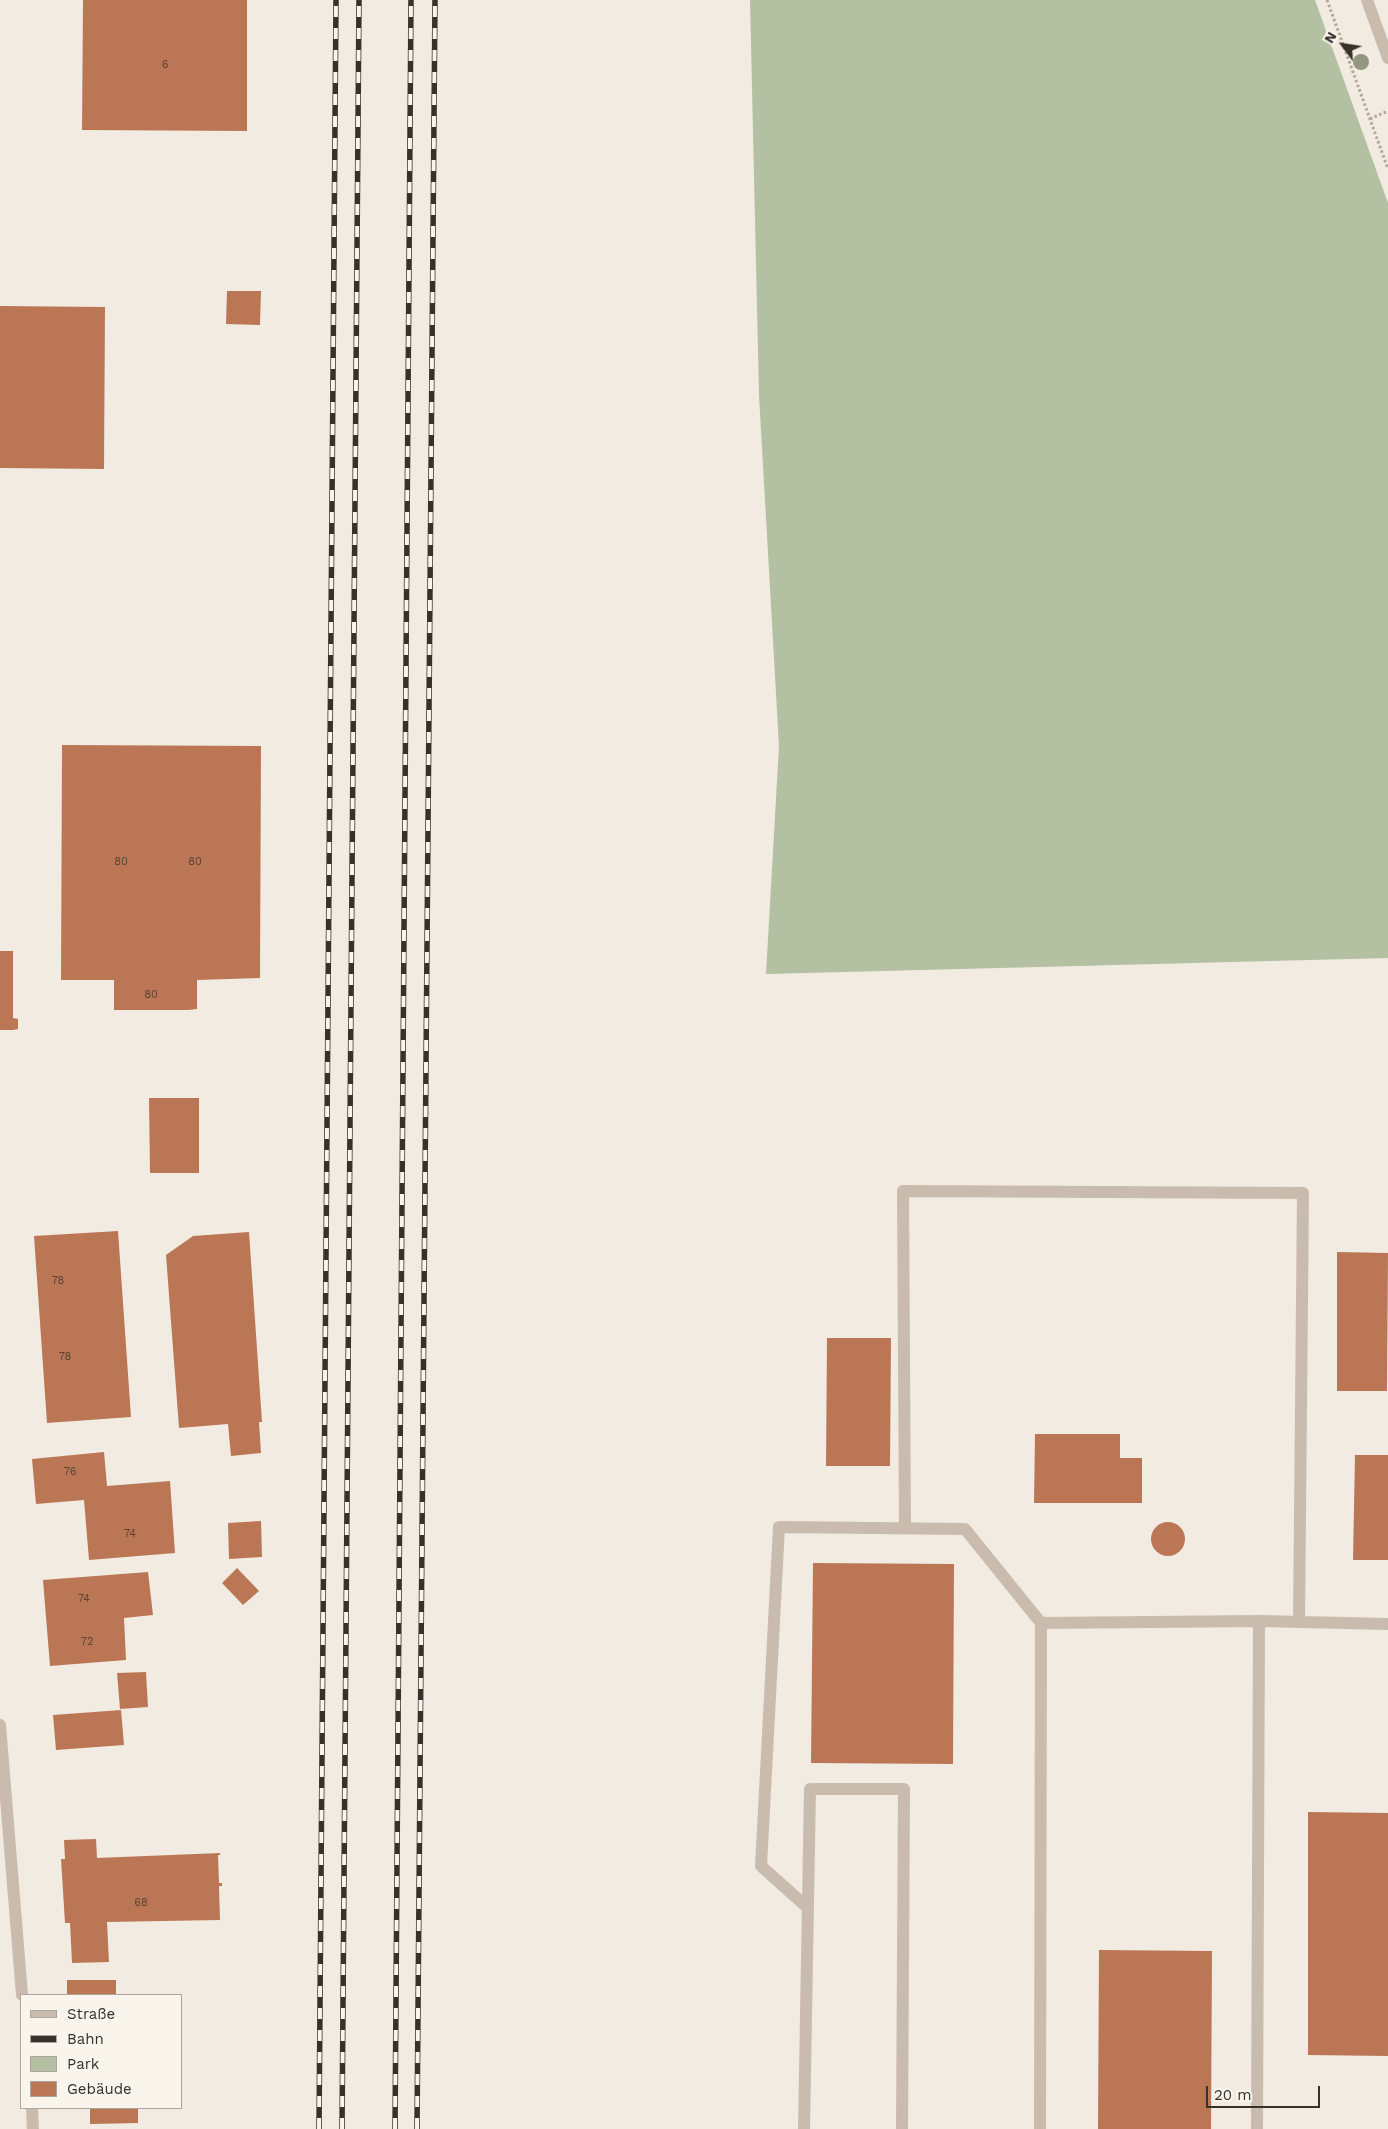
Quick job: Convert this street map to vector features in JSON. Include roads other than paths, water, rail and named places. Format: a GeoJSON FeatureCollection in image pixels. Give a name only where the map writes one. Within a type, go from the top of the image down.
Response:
{"type":"FeatureCollection","features":[{"type":"Feature","properties":{"kind":"street"},"geometry":{"type":"LineString","coordinates":[[1367,0],[1388,58]]}},
{"type":"Feature","properties":{"kind":"street"},"geometry":{"type":"LineString","coordinates":[[905,1528],[903,1191],[1303,1193],[1299,1622]]}},
{"type":"Feature","properties":{"kind":"street"},"geometry":{"type":"LineString","coordinates":[[808,1908],[761,1866],[779,1527],[965,1529],[1041,1622],[1040,2129]]}},
{"type":"Feature","properties":{"kind":"street"},"geometry":{"type":"LineString","coordinates":[[1257,2129],[1259,1621]]}},
{"type":"Feature","properties":{"kind":"street"},"geometry":{"type":"LineString","coordinates":[[1041,1622],[1259,1621],[1388,1624]]}},
{"type":"Feature","properties":{"kind":"street"},"geometry":{"type":"LineString","coordinates":[[0,1725],[22,1994]]}},
{"type":"Feature","properties":{"kind":"street"},"geometry":{"type":"LineString","coordinates":[[804,2129],[810,1789],[904,1789],[902,2129]]}},
{"type":"Feature","properties":{"kind":"street"},"geometry":{"type":"LineString","coordinates":[[32,2109],[33,2129]]}},
{"type":"Feature","properties":{"kind":"railway"},"geometry":{"type":"LineString","coordinates":[[319,2129],[336,0]]}},
{"type":"Feature","properties":{"kind":"railway"},"geometry":{"type":"LineString","coordinates":[[342,2129],[359,0]]}},
{"type":"Feature","properties":{"kind":"railway"},"geometry":{"type":"LineString","coordinates":[[395,2129],[411,0]]}},
{"type":"Feature","properties":{"kind":"railway"},"geometry":{"type":"LineString","coordinates":[[417,2129],[435,0]]}}]}
